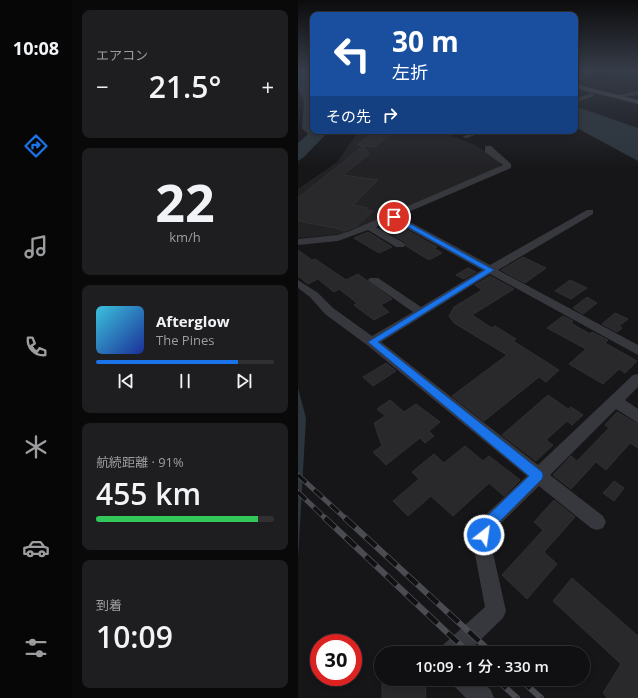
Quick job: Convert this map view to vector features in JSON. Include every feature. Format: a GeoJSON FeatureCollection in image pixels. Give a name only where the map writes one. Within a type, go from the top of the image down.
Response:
{"type":"FeatureCollection","features":[{"type":"Feature","properties":{"kind":"street"},"geometry":{"type":"LineString","coordinates":[[465,137],[474,134]]}},
{"type":"Feature","properties":{"kind":"street"},"geometry":{"type":"LineString","coordinates":[[298,242],[338,238],[370,227],[508,166],[488,150],[488,148]]}},
{"type":"Feature","properties":{"kind":"street"},"geometry":{"type":"LineString","coordinates":[[372,342],[490,270],[590,212]]}},
{"type":"Feature","properties":{"kind":"street"},"geometry":{"type":"LineString","coordinates":[[394,217],[638,351]]}},
{"type":"Feature","properties":{"kind":"street"},"geometry":{"type":"LineString","coordinates":[[370,227],[400,245]]}},
{"type":"Feature","properties":{"kind":"street"},"geometry":{"type":"LineString","coordinates":[[374,280],[421,312]]}},
{"type":"Feature","properties":{"kind":"street"},"geometry":{"type":"LineString","coordinates":[[298,283],[314,295],[329,311],[372,342],[597,522]]}},
{"type":"Feature","properties":{"kind":"street"},"geometry":{"type":"LineString","coordinates":[[325,293],[342,312],[343,318],[341,320]]}},
{"type":"Feature","properties":{"kind":"street"},"geometry":{"type":"LineString","coordinates":[[458,646],[496,611],[482,544],[486,526],[638,379]]}},
{"type":"Feature","properties":{"kind":"street"},"geometry":{"type":"LineString","coordinates":[[615,401],[638,417]]}},
{"type":"Feature","properties":{"kind":"street"},"geometry":{"type":"LineString","coordinates":[[470,686],[483,698]]}},
{"type":"Feature","properties":{"kind":"shaded area"},"geometry":{"type":"Polygon","coordinates":[[[304,103],[310,103],[310,134],[326,134],[304,157],[298,161],[298,143],[308,134],[302,128],[304,103]]]}},
{"type":"Feature","properties":{"kind":"shaded area"},"geometry":{"type":"Polygon","coordinates":[[[578,107],[638,128],[638,161],[578,129],[578,107]]]}},
{"type":"Feature","properties":{"kind":"shaded area"},"geometry":{"type":"Polygon","coordinates":[[[357,134],[447,134],[477,146],[501,162],[500,167],[351,231],[334,235],[298,238],[298,189],[337,162],[357,134]]]}},
{"type":"Feature","properties":{"kind":"shaded area"},"geometry":{"type":"Polygon","coordinates":[[[298,388],[306,418],[298,560],[298,388]]]}},
{"type":"Feature","properties":{"kind":"building"},"geometry":{"type":"Polygon","coordinates":[[[371,134],[390,134],[374,147],[357,145],[371,134]]]}},
{"type":"Feature","properties":{"kind":"building"},"geometry":{"type":"Polygon","coordinates":[[[363,146],[369,154],[343,175],[378,180],[353,205],[368,208],[366,210],[373,211],[357,226],[344,231],[298,221],[298,198],[363,146]]]}},
{"type":"Feature","properties":{"kind":"building"},"geometry":{"type":"Polygon","coordinates":[[[389,223],[397,227],[400,226],[437,247],[434,248],[442,253],[429,260],[406,246],[405,242],[379,227],[389,223]]]}},
{"type":"Feature","properties":{"kind":"building"},"geometry":{"type":"Polygon","coordinates":[[[368,232],[392,247],[379,253],[354,238],[368,232]]]}},
{"type":"Feature","properties":{"kind":"building"},"geometry":{"type":"Polygon","coordinates":[[[298,250],[312,260],[315,259],[346,280],[358,274],[392,299],[381,305],[389,312],[374,320],[354,305],[357,303],[339,289],[334,292],[318,279],[308,284],[298,276],[298,250]]]}},
{"type":"Feature","properties":{"kind":"building"},"geometry":{"type":"Polygon","coordinates":[[[523,257],[546,268],[525,283],[501,270],[523,257]]]}},
{"type":"Feature","properties":{"kind":"building"},"geometry":{"type":"Polygon","coordinates":[[[468,268],[476,272],[464,279],[456,275],[468,268]]]}},
{"type":"Feature","properties":{"kind":"building"},"geometry":{"type":"Polygon","coordinates":[[[490,276],[514,289],[472,315],[492,328],[495,326],[516,339],[513,341],[559,370],[546,382],[539,377],[484,421],[452,396],[507,355],[454,323],[449,316],[454,307],[482,290],[475,285],[490,276]]]}},
{"type":"Feature","properties":{"kind":"building"},"geometry":{"type":"Polygon","coordinates":[[[570,280],[587,288],[571,299],[555,291],[570,280]]]}},
{"type":"Feature","properties":{"kind":"building"},"geometry":{"type":"Polygon","coordinates":[[[587,297],[597,303],[583,314],[573,308],[587,297]]]}},
{"type":"Feature","properties":{"kind":"building"},"geometry":{"type":"Polygon","coordinates":[[[615,313],[628,319],[619,326],[622,328],[617,332],[602,324],[615,313]]]}},
{"type":"Feature","properties":{"kind":"building"},"geometry":{"type":"Polygon","coordinates":[[[563,316],[573,321],[571,323],[590,334],[592,332],[608,340],[605,343],[637,361],[625,373],[619,369],[603,384],[569,364],[586,349],[547,328],[563,316]]]}},
{"type":"Feature","properties":{"kind":"building"},"geometry":{"type":"Polygon","coordinates":[[[386,363],[396,371],[373,386],[363,377],[386,363]]]}},
{"type":"Feature","properties":{"kind":"building"},"geometry":{"type":"Polygon","coordinates":[[[548,395],[568,409],[571,407],[583,415],[572,425],[567,421],[546,440],[553,445],[536,461],[502,435],[548,395]]]}},
{"type":"Feature","properties":{"kind":"building"},"geometry":{"type":"Polygon","coordinates":[[[390,400],[404,412],[416,404],[440,422],[429,431],[434,436],[425,443],[420,438],[386,465],[373,452],[382,446],[374,423],[385,416],[377,409],[390,400]]]}},
{"type":"Feature","properties":{"kind":"building"},"geometry":{"type":"Polygon","coordinates":[[[617,412],[638,424],[638,448],[630,443],[606,470],[596,462],[571,489],[553,475],[571,456],[577,461],[609,428],[605,425],[617,412]]]}},
{"type":"Feature","properties":{"kind":"building"},"geometry":{"type":"Polygon","coordinates":[[[465,446],[483,461],[489,456],[520,480],[504,496],[489,483],[453,516],[431,496],[408,516],[393,501],[419,479],[412,472],[434,454],[444,463],[465,446]]]}},
{"type":"Feature","properties":{"kind":"building"},"geometry":{"type":"Polygon","coordinates":[[[614,481],[624,488],[614,501],[603,493],[614,481]]]}},
{"type":"Feature","properties":{"kind":"building"},"geometry":{"type":"Polygon","coordinates":[[[554,500],[575,517],[544,552],[557,564],[527,599],[502,575],[543,530],[534,522],[554,500]]]}},
{"type":"Feature","properties":{"kind":"building"},"geometry":{"type":"Polygon","coordinates":[[[572,578],[638,636],[638,698],[607,698],[603,693],[621,664],[553,601],[572,578]]]}},
{"type":"Feature","properties":{"kind":"building"},"geometry":{"type":"Polygon","coordinates":[[[382,686],[425,686],[426,698],[382,698],[382,686]]]}},
{"type":"Feature","properties":{"kind":"railway"},"geometry":{"type":"LineString","coordinates":[[298,475],[346,519]]}},
{"type":"Feature","properties":{"kind":"railway"},"geometry":{"type":"LineString","coordinates":[[298,492],[326,519]]}},
{"type":"Feature","properties":{"kind":"railway"},"geometry":{"type":"LineString","coordinates":[[325,518],[462,646]]}},
{"type":"Feature","properties":{"kind":"railway"},"geometry":{"type":"LineString","coordinates":[[345,518],[484,646]]}},
{"type":"Feature","properties":{"kind":"railway"},"geometry":{"type":"LineString","coordinates":[[504,686],[517,698]]}},
{"type":"Feature","properties":{"kind":"railway"},"geometry":{"type":"LineString","coordinates":[[528,686],[541,698]]}},
{"type":"Feature","properties":{"kind":"route"},"geometry":{"type":"LineString","coordinates":[[394,217],[490,270],[372,342],[538,476],[486,526],[484,535]]}}]}
